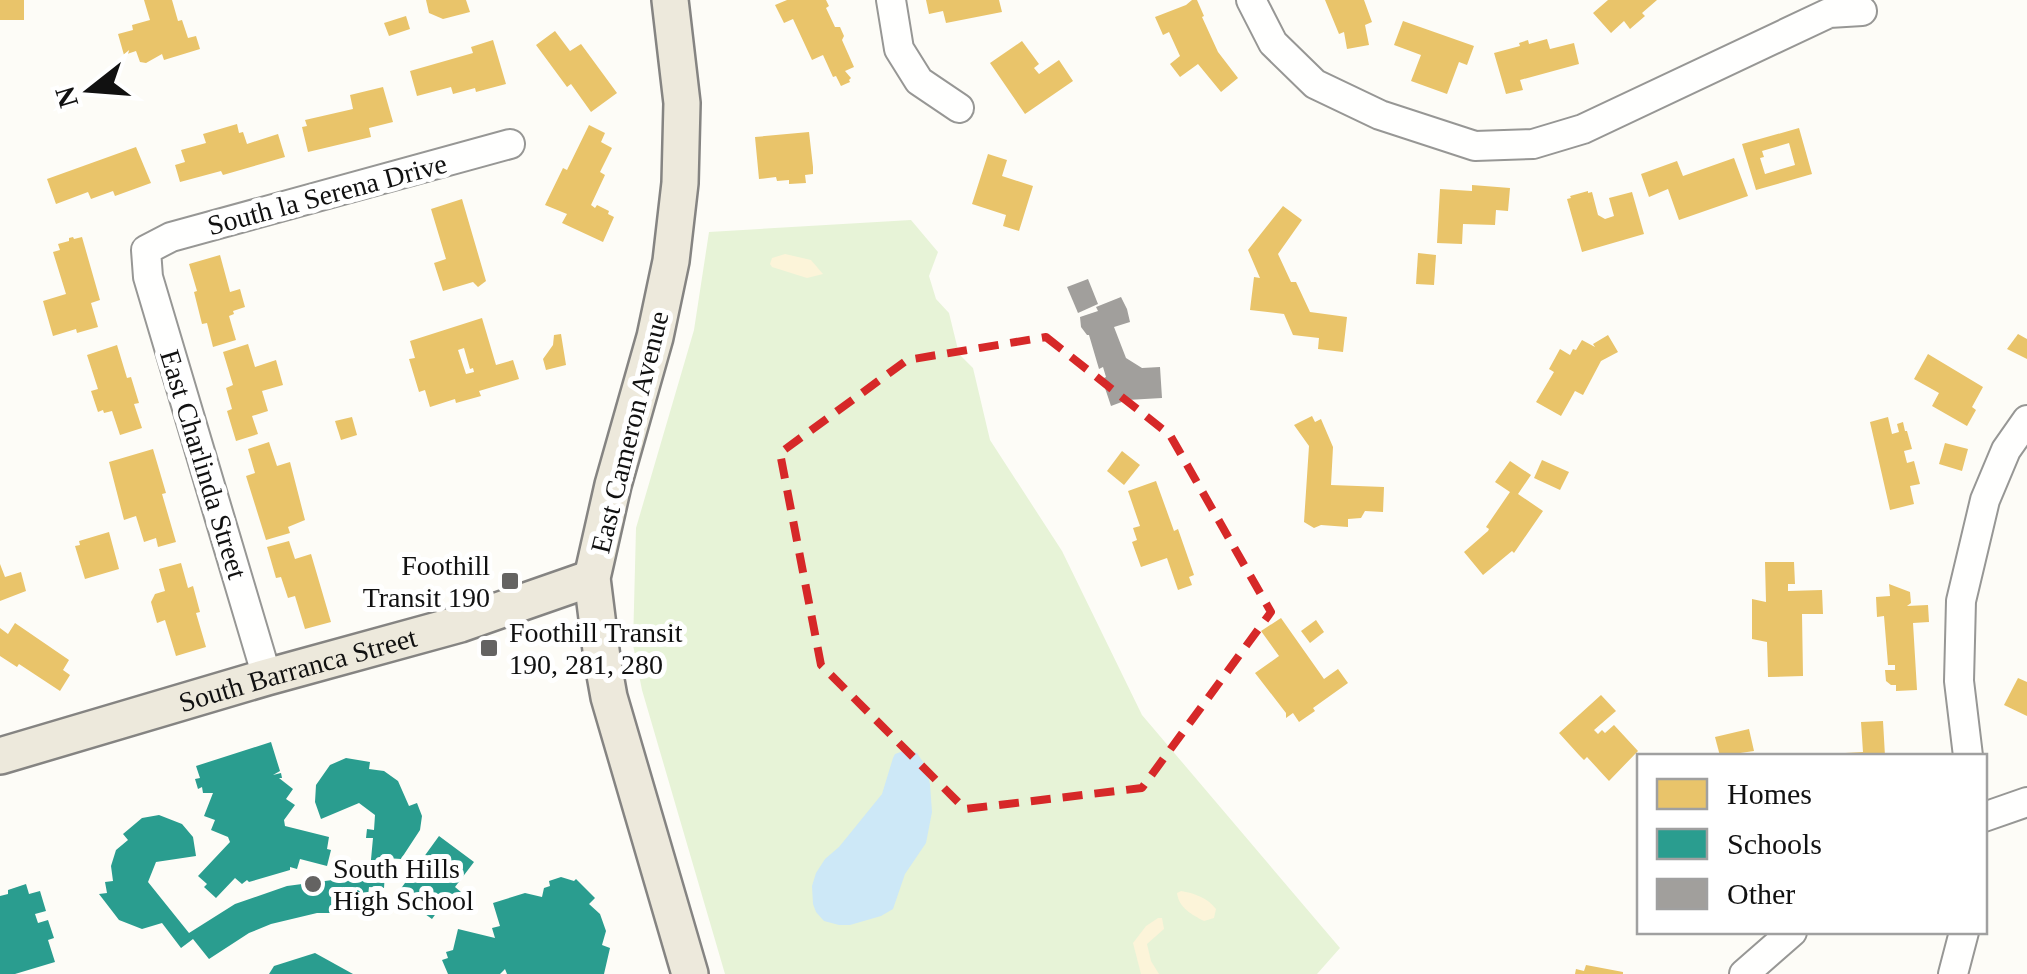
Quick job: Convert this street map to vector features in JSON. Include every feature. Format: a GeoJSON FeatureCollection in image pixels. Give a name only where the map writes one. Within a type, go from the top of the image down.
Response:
{"type":"FeatureCollection","features":[{"type":"Feature","properties":{"kind":"main road","name":"East Cameron Avenue"},"geometry":{"type":"LineString","coordinates":[[670,0],[682,103],[680,183],[671,262],[592,578],[609,697],[690,974]]}},
{"type":"Feature","properties":{"kind":"main road","name":"South Barranca Street"},"geometry":{"type":"LineString","coordinates":[[0,756],[460,624],[592,578]]}},
{"type":"Feature","properties":{"kind":"street"},"geometry":{"type":"LineString","coordinates":[[890,0],[899,49],[919,81],[959,108]]}},
{"type":"Feature","properties":{"kind":"street"},"geometry":{"type":"LineString","coordinates":[[1251,0],[1273,43],[1316,84],[1380,114],[1475,146],[1533,144],[1583,129],[1829,12],[1862,11]]}},
{"type":"Feature","properties":{"kind":"street","name":"South la Serena Drive"},"geometry":{"type":"LineString","coordinates":[[146,250],[171,238],[510,144]]}},
{"type":"Feature","properties":{"kind":"street","name":"East Charlinda Street"},"geometry":{"type":"LineString","coordinates":[[146,250],[148,277],[267,677]]}},
{"type":"Feature","properties":{"kind":"street"},"geometry":{"type":"LineString","coordinates":[[1968,754],[1959,681],[1961,600],[1985,500],[2006,450],[2027,420]]}},
{"type":"Feature","properties":{"kind":"street"},"geometry":{"type":"LineString","coordinates":[[1987,816],[2027,802]]}},
{"type":"Feature","properties":{"kind":"street"},"geometry":{"type":"LineString","coordinates":[[1744,974],[1790,934]]}},
{"type":"Feature","properties":{"kind":"street"},"geometry":{"type":"LineString","coordinates":[[1953,974],[1963,934]]}},
{"type":"Feature","properties":{"kind":"highlighted area"},"geometry":{"type":"Polygon","coordinates":[[[1046,337],[1170,435],[1271,612],[1142,788],[965,809],[821,665],[780,453],[907,360],[1046,337]]]}},
{"type":"Feature","properties":{"kind":"green space"},"geometry":{"type":"Polygon","coordinates":[[[911,220],[938,252],[929,276],[936,299],[949,313],[959,354],[973,368],[990,440],[1062,551],[1142,715],[1340,948],[1317,974],[725,974],[642,690],[633,645],[636,528],[694,330],[709,232],[911,220]]]}},
{"type":"Feature","properties":{"kind":"sand"},"geometry":{"type":"Polygon","coordinates":[[[785,254],[811,260],[823,274],[807,278],[772,267],[772,258],[785,254]]]}},
{"type":"Feature","properties":{"kind":"sand"},"geometry":{"type":"Polygon","coordinates":[[[1181,891],[1209,902],[1216,909],[1214,918],[1204,921],[1186,910],[1178,898],[1181,891]]]}},
{"type":"Feature","properties":{"kind":"sand"},"geometry":{"type":"Polygon","coordinates":[[[1162,918],[1164,929],[1147,944],[1159,974],[1141,974],[1133,943],[1162,918]]]}},
{"type":"Feature","properties":{"kind":"water"},"geometry":{"type":"Polygon","coordinates":[[[906,750],[917,753],[930,784],[932,812],[926,843],[905,874],[893,909],[850,925],[824,921],[813,904],[816,873],[882,794],[895,754],[906,750]]]}},
{"type":"Feature","properties":{"kind":"building: Homes"},"geometry":{"type":"Polygon","coordinates":[[[0,0],[24,0],[24,20],[0,20],[0,0]]]}},
{"type":"Feature","properties":{"kind":"building: Homes"},"geometry":{"type":"Polygon","coordinates":[[[144,0],[172,0],[178,21],[182,20],[188,38],[196,36],[200,49],[164,60],[162,54],[146,63],[140,62],[136,51],[124,55],[118,34],[150,20],[144,0]]]}},
{"type":"Feature","properties":{"kind":"building: Homes"},"geometry":{"type":"Polygon","coordinates":[[[426,0],[466,0],[470,12],[443,19],[429,13],[426,0]]]}},
{"type":"Feature","properties":{"kind":"building: Homes"},"geometry":{"type":"Polygon","coordinates":[[[787,0],[826,0],[826,8],[835,27],[840,27],[854,67],[845,71],[850,82],[841,86],[823,55],[812,60],[793,19],[784,23],[775,5],[787,0]]]}},
{"type":"Feature","properties":{"kind":"building: Homes"},"geometry":{"type":"Polygon","coordinates":[[[926,0],[999,0],[1002,12],[946,23],[943,11],[929,14],[926,0]]]}},
{"type":"Feature","properties":{"kind":"building: Homes"},"geometry":{"type":"Polygon","coordinates":[[[1197,0],[1218,52],[1238,78],[1221,92],[1198,64],[1180,77],[1170,64],[1180,56],[1169,32],[1163,35],[1155,17],[1197,0]]]}},
{"type":"Feature","properties":{"kind":"building: Homes"},"geometry":{"type":"Polygon","coordinates":[[[1325,0],[1364,0],[1372,22],[1365,25],[1369,45],[1347,49],[1344,32],[1339,34],[1325,0]]]}},
{"type":"Feature","properties":{"kind":"building: Homes"},"geometry":{"type":"Polygon","coordinates":[[[1608,0],[1657,0],[1630,29],[1624,21],[1611,33],[1593,13],[1608,0]]]}},
{"type":"Feature","properties":{"kind":"building: Homes"},"geometry":{"type":"Polygon","coordinates":[[[406,16],[410,29],[389,36],[384,23],[406,16]]]}},
{"type":"Feature","properties":{"kind":"building: Homes"},"geometry":{"type":"Polygon","coordinates":[[[1403,21],[1474,46],[1467,65],[1459,62],[1447,94],[1411,81],[1421,55],[1394,45],[1403,21]]]}},
{"type":"Feature","properties":{"kind":"building: Homes"},"geometry":{"type":"Polygon","coordinates":[[[555,31],[570,51],[581,44],[617,93],[591,112],[536,45],[555,31]]]}},
{"type":"Feature","properties":{"kind":"building: Homes"},"geometry":{"type":"Polygon","coordinates":[[[1547,39],[1550,49],[1574,43],[1579,64],[1520,80],[1523,90],[1506,94],[1494,53],[1528,40],[1529,44],[1547,39]]]}},
{"type":"Feature","properties":{"kind":"building: Homes"},"geometry":{"type":"Polygon","coordinates":[[[493,40],[506,84],[453,94],[451,87],[417,96],[410,71],[473,53],[471,47],[493,40]]]}},
{"type":"Feature","properties":{"kind":"building: Homes"},"geometry":{"type":"Polygon","coordinates":[[[1022,41],[1039,64],[1034,68],[1039,74],[1059,60],[1073,81],[1025,114],[990,63],[1022,41]]]}},
{"type":"Feature","properties":{"kind":"building: Homes"},"geometry":{"type":"Polygon","coordinates":[[[383,87],[393,122],[369,128],[371,137],[308,152],[302,127],[307,126],[305,120],[353,109],[350,95],[383,87]]]}},
{"type":"Feature","properties":{"kind":"building: Homes"},"geometry":{"type":"Polygon","coordinates":[[[237,124],[247,144],[278,134],[285,157],[223,175],[221,171],[180,182],[175,165],[185,162],[181,150],[206,143],[203,134],[237,124]]]}},
{"type":"Feature","properties":{"kind":"building: Homes"},"geometry":{"type":"Polygon","coordinates":[[[589,125],[605,133],[601,142],[612,148],[591,205],[609,211],[614,217],[603,242],[562,223],[567,214],[545,205],[589,125]]]}},
{"type":"Feature","properties":{"kind":"building: Homes"},"geometry":{"type":"Polygon","coordinates":[[[1799,128],[1812,174],[1756,190],[1742,144],[1799,128]],[[1789,143],[1762,151],[1765,174],[1795,165],[1789,143]]]}},
{"type":"Feature","properties":{"kind":"building: Homes"},"geometry":{"type":"Polygon","coordinates":[[[809,132],[813,174],[805,175],[806,183],[789,184],[789,180],[777,181],[776,177],[759,179],[755,137],[809,132]]]}},
{"type":"Feature","properties":{"kind":"building: Homes"},"geometry":{"type":"Polygon","coordinates":[[[136,147],[151,183],[115,196],[113,191],[91,199],[88,192],[56,204],[47,179],[136,147]]]}},
{"type":"Feature","properties":{"kind":"building: Homes"},"geometry":{"type":"Polygon","coordinates":[[[988,154],[1007,160],[1002,176],[1033,186],[1019,231],[1003,226],[1006,215],[972,204],[988,154]]]}},
{"type":"Feature","properties":{"kind":"building: Homes"},"geometry":{"type":"Polygon","coordinates":[[[1734,158],[1748,196],[1679,220],[1668,189],[1649,197],[1641,174],[1677,161],[1683,176],[1734,158]]]}},
{"type":"Feature","properties":{"kind":"building: Homes"},"geometry":{"type":"Polygon","coordinates":[[[1472,185],[1510,188],[1508,211],[1496,210],[1495,225],[1463,224],[1462,244],[1437,243],[1440,189],[1472,191],[1472,185]]]}},
{"type":"Feature","properties":{"kind":"building: Homes"},"geometry":{"type":"Polygon","coordinates":[[[1592,192],[1598,215],[1605,219],[1614,216],[1609,198],[1632,192],[1644,234],[1582,252],[1567,199],[1592,192]]]}},
{"type":"Feature","properties":{"kind":"building: Homes"},"geometry":{"type":"Polygon","coordinates":[[[462,199],[486,281],[478,287],[473,282],[443,291],[434,263],[446,259],[431,209],[462,199]]]}},
{"type":"Feature","properties":{"kind":"building: Homes"},"geometry":{"type":"Polygon","coordinates":[[[1283,206],[1302,220],[1278,254],[1310,312],[1347,317],[1343,352],[1318,349],[1319,338],[1293,335],[1284,314],[1250,310],[1254,277],[1260,278],[1248,250],[1283,206]]]}},
{"type":"Feature","properties":{"kind":"building: Homes"},"geometry":{"type":"Polygon","coordinates":[[[82,237],[100,300],[91,303],[98,327],[53,336],[43,301],[66,294],[53,252],[60,250],[58,244],[82,237]]]}},
{"type":"Feature","properties":{"kind":"building: Homes"},"geometry":{"type":"Polygon","coordinates":[[[1418,253],[1436,255],[1434,285],[1416,284],[1418,253]]]}},
{"type":"Feature","properties":{"kind":"building: Homes"},"geometry":{"type":"Polygon","coordinates":[[[220,255],[230,292],[240,289],[245,307],[229,316],[236,340],[213,347],[207,323],[202,324],[189,264],[220,255]]]}},
{"type":"Feature","properties":{"kind":"building: Homes"},"geometry":{"type":"Polygon","coordinates":[[[482,318],[496,365],[513,360],[519,379],[479,391],[481,396],[430,407],[425,390],[419,392],[409,359],[415,358],[410,341],[482,318]],[[464,348],[458,350],[466,374],[474,372],[464,348]]]}},
{"type":"Feature","properties":{"kind":"building: Homes"},"geometry":{"type":"Polygon","coordinates":[[[561,334],[566,365],[546,370],[543,359],[553,345],[554,335],[561,334]]]}},
{"type":"Feature","properties":{"kind":"building: Homes"},"geometry":{"type":"Polygon","coordinates":[[[2018,334],[2027,339],[2027,359],[2007,349],[2018,334]]]}},
{"type":"Feature","properties":{"kind":"building: Homes"},"geometry":{"type":"Polygon","coordinates":[[[1608,335],[1618,352],[1601,361],[1583,395],[1575,391],[1561,416],[1536,402],[1554,372],[1549,369],[1560,349],[1570,355],[1582,340],[1595,347],[1593,344],[1608,335]]]}},
{"type":"Feature","properties":{"kind":"building: Homes"},"geometry":{"type":"Polygon","coordinates":[[[248,344],[255,367],[276,360],[283,385],[262,391],[268,411],[252,416],[258,434],[236,441],[227,411],[232,409],[226,388],[233,385],[223,352],[248,344]]]}},
{"type":"Feature","properties":{"kind":"building: Homes"},"geometry":{"type":"Polygon","coordinates":[[[117,345],[139,403],[134,404],[142,428],[120,435],[112,411],[98,412],[91,391],[98,389],[87,355],[117,345]]]}},
{"type":"Feature","properties":{"kind":"building: Homes"},"geometry":{"type":"Polygon","coordinates":[[[1928,354],[1983,387],[1967,426],[1932,406],[1939,393],[1914,379],[1928,354]]]}},
{"type":"Feature","properties":{"kind":"building: Homes"},"geometry":{"type":"Polygon","coordinates":[[[1312,416],[1315,422],[1321,419],[1333,447],[1331,485],[1384,487],[1383,512],[1365,511],[1361,518],[1348,519],[1348,527],[1314,528],[1304,522],[1309,446],[1294,425],[1312,416]]]}},
{"type":"Feature","properties":{"kind":"building: Homes"},"geometry":{"type":"Polygon","coordinates":[[[352,417],[357,435],[341,440],[335,421],[352,417]]]}},
{"type":"Feature","properties":{"kind":"building: Homes"},"geometry":{"type":"Polygon","coordinates":[[[1888,417],[1892,434],[1899,432],[1897,424],[1903,422],[1912,449],[1904,451],[1907,463],[1914,461],[1920,484],[1910,486],[1914,504],[1890,510],[1870,422],[1888,417]]]}},
{"type":"Feature","properties":{"kind":"building: Homes"},"geometry":{"type":"Polygon","coordinates":[[[269,442],[277,466],[290,462],[305,520],[288,527],[290,533],[266,540],[246,476],[255,473],[248,449],[269,442]]]}},
{"type":"Feature","properties":{"kind":"building: Homes"},"geometry":{"type":"Polygon","coordinates":[[[1945,443],[1968,449],[1962,471],[1939,464],[1945,443]]]}},
{"type":"Feature","properties":{"kind":"building: Homes"},"geometry":{"type":"Polygon","coordinates":[[[153,449],[176,542],[158,547],[156,538],[144,542],[136,516],[124,520],[109,462],[153,449]]]}},
{"type":"Feature","properties":{"kind":"building: Homes"},"geometry":{"type":"Polygon","coordinates":[[[1122,451],[1140,465],[1124,485],[1107,471],[1122,451]]]}},
{"type":"Feature","properties":{"kind":"building: Homes"},"geometry":{"type":"Polygon","coordinates":[[[1542,460],[1569,472],[1560,490],[1534,478],[1542,460]]]}},
{"type":"Feature","properties":{"kind":"building: Homes"},"geometry":{"type":"Polygon","coordinates":[[[1510,461],[1531,475],[1518,494],[1543,511],[1514,553],[1483,575],[1464,552],[1488,531],[1486,527],[1510,492],[1495,482],[1510,461]]]}},
{"type":"Feature","properties":{"kind":"building: Homes"},"geometry":{"type":"Polygon","coordinates":[[[1156,481],[1194,575],[1189,577],[1192,585],[1178,590],[1167,558],[1141,567],[1132,542],[1137,540],[1133,528],[1140,526],[1128,491],[1156,481]]]}},
{"type":"Feature","properties":{"kind":"building: Homes"},"geometry":{"type":"Polygon","coordinates":[[[109,532],[119,569],[85,579],[75,546],[80,545],[79,541],[109,532]]]}},
{"type":"Feature","properties":{"kind":"building: Homes"},"geometry":{"type":"Polygon","coordinates":[[[289,541],[295,559],[311,554],[331,622],[305,629],[295,596],[288,598],[281,577],[276,578],[267,547],[289,541]]]}},
{"type":"Feature","properties":{"kind":"building: Homes"},"geometry":{"type":"Polygon","coordinates":[[[1765,562],[1794,562],[1795,584],[1788,584],[1788,591],[1822,590],[1823,614],[1802,614],[1803,676],[1768,677],[1767,642],[1752,639],[1752,599],[1766,602],[1765,562]]]}},
{"type":"Feature","properties":{"kind":"building: Homes"},"geometry":{"type":"Polygon","coordinates":[[[181,563],[188,588],[193,586],[206,647],[176,656],[165,620],[157,623],[151,602],[155,594],[165,591],[159,569],[181,563]]]}},
{"type":"Feature","properties":{"kind":"building: Homes"},"geometry":{"type":"Polygon","coordinates":[[[0,564],[5,577],[21,572],[26,591],[0,601],[0,564]]]}},
{"type":"Feature","properties":{"kind":"building: Homes"},"geometry":{"type":"Polygon","coordinates":[[[1889,584],[1910,592],[1911,603],[1907,606],[1928,605],[1929,622],[1913,623],[1917,690],[1896,691],[1896,685],[1886,681],[1885,670],[1895,670],[1895,665],[1888,665],[1884,616],[1877,617],[1876,597],[1890,596],[1889,584]]]}},
{"type":"Feature","properties":{"kind":"building: Homes"},"geometry":{"type":"Polygon","coordinates":[[[1281,618],[1324,679],[1338,669],[1348,683],[1299,722],[1293,713],[1286,718],[1255,673],[1279,656],[1261,631],[1281,618]]]}},
{"type":"Feature","properties":{"kind":"building: Homes"},"geometry":{"type":"Polygon","coordinates":[[[1316,620],[1324,632],[1310,643],[1301,631],[1316,620]]]}},
{"type":"Feature","properties":{"kind":"building: Homes"},"geometry":{"type":"Polygon","coordinates":[[[15,623],[69,660],[63,670],[70,675],[60,691],[0,656],[0,628],[8,634],[15,623]]]}},
{"type":"Feature","properties":{"kind":"building: Homes"},"geometry":{"type":"Polygon","coordinates":[[[2018,678],[2027,682],[2027,716],[2004,705],[2018,678]]]}},
{"type":"Feature","properties":{"kind":"building: Homes"},"geometry":{"type":"Polygon","coordinates":[[[1601,695],[1616,711],[1594,730],[1605,733],[1614,725],[1638,751],[1609,781],[1559,733],[1601,695]]]}},
{"type":"Feature","properties":{"kind":"building: Homes"},"geometry":{"type":"Polygon","coordinates":[[[1883,721],[1885,754],[1845,754],[1863,752],[1861,722],[1883,721]]]}},
{"type":"Feature","properties":{"kind":"building: Homes"},"geometry":{"type":"Polygon","coordinates":[[[1749,729],[1754,751],[1719,754],[1715,737],[1749,729]]]}},
{"type":"Feature","properties":{"kind":"building: Homes"},"geometry":{"type":"Polygon","coordinates":[[[1586,965],[1623,974],[1575,974],[1576,969],[1584,971],[1586,965]]]}},
{"type":"Feature","properties":{"kind":"building: Schools"},"geometry":{"type":"Polygon","coordinates":[[[271,742],[280,771],[273,775],[281,773],[279,778],[293,789],[286,799],[295,805],[284,820],[285,826],[329,837],[327,866],[300,859],[297,869],[290,867],[242,884],[235,878],[216,898],[198,876],[230,842],[228,837],[211,830],[215,820],[204,816],[213,793],[198,789],[196,766],[271,742]]]}},
{"type":"Feature","properties":{"kind":"building: Schools"},"geometry":{"type":"Polygon","coordinates":[[[346,758],[370,762],[369,769],[384,771],[398,781],[409,806],[417,803],[422,816],[420,830],[401,859],[386,858],[384,888],[369,887],[366,913],[317,913],[271,924],[209,959],[193,939],[181,948],[162,923],[142,929],[119,920],[99,894],[107,893],[105,882],[113,881],[111,866],[116,850],[128,840],[123,834],[142,818],[159,815],[182,824],[193,837],[196,856],[156,862],[148,882],[189,933],[235,904],[287,886],[340,879],[369,881],[373,838],[366,838],[367,829],[374,830],[375,815],[359,803],[321,819],[315,802],[316,785],[330,765],[346,758]]]}},
{"type":"Feature","properties":{"kind":"building: Schools"},"geometry":{"type":"Polygon","coordinates":[[[439,836],[474,862],[455,887],[461,892],[456,898],[450,894],[432,919],[397,894],[439,836]]]}},
{"type":"Feature","properties":{"kind":"building: Schools"},"geometry":{"type":"Polygon","coordinates":[[[561,877],[576,879],[595,898],[589,904],[600,914],[606,931],[602,945],[610,948],[604,974],[507,974],[505,969],[500,974],[448,974],[442,960],[448,958],[446,952],[453,950],[458,929],[495,938],[492,928],[500,926],[493,903],[525,893],[542,897],[549,881],[561,877]]]}},
{"type":"Feature","properties":{"kind":"building: Schools"},"geometry":{"type":"Polygon","coordinates":[[[26,884],[29,894],[40,891],[46,911],[35,914],[38,923],[48,920],[54,938],[48,940],[55,962],[15,974],[0,974],[0,896],[26,884]]]}},
{"type":"Feature","properties":{"kind":"building: Schools"},"geometry":{"type":"Polygon","coordinates":[[[315,953],[353,974],[269,974],[274,966],[315,953]]]}},
{"type":"Feature","properties":{"kind":"building: Other"},"geometry":{"type":"Polygon","coordinates":[[[1088,279],[1098,304],[1078,313],[1067,287],[1088,279]]]}},
{"type":"Feature","properties":{"kind":"building: Other"},"geometry":{"type":"Polygon","coordinates":[[[1121,297],[1130,322],[1114,327],[1126,358],[1142,368],[1160,367],[1162,398],[1127,400],[1111,406],[1102,379],[1106,377],[1103,367],[1099,369],[1080,317],[1121,297]]]}},
{"type":"Feature","properties":{"kind":"place","name":"Foothill Transit 190"},"geometry":{"type":"Point","coordinates":[510,581]}},
{"type":"Feature","properties":{"kind":"place","name":"Foothill Transit 190, 281, 280"},"geometry":{"type":"Point","coordinates":[489,648]}},
{"type":"Feature","properties":{"kind":"place","name":"South Hills High School"},"geometry":{"type":"Point","coordinates":[313,884]}}]}
